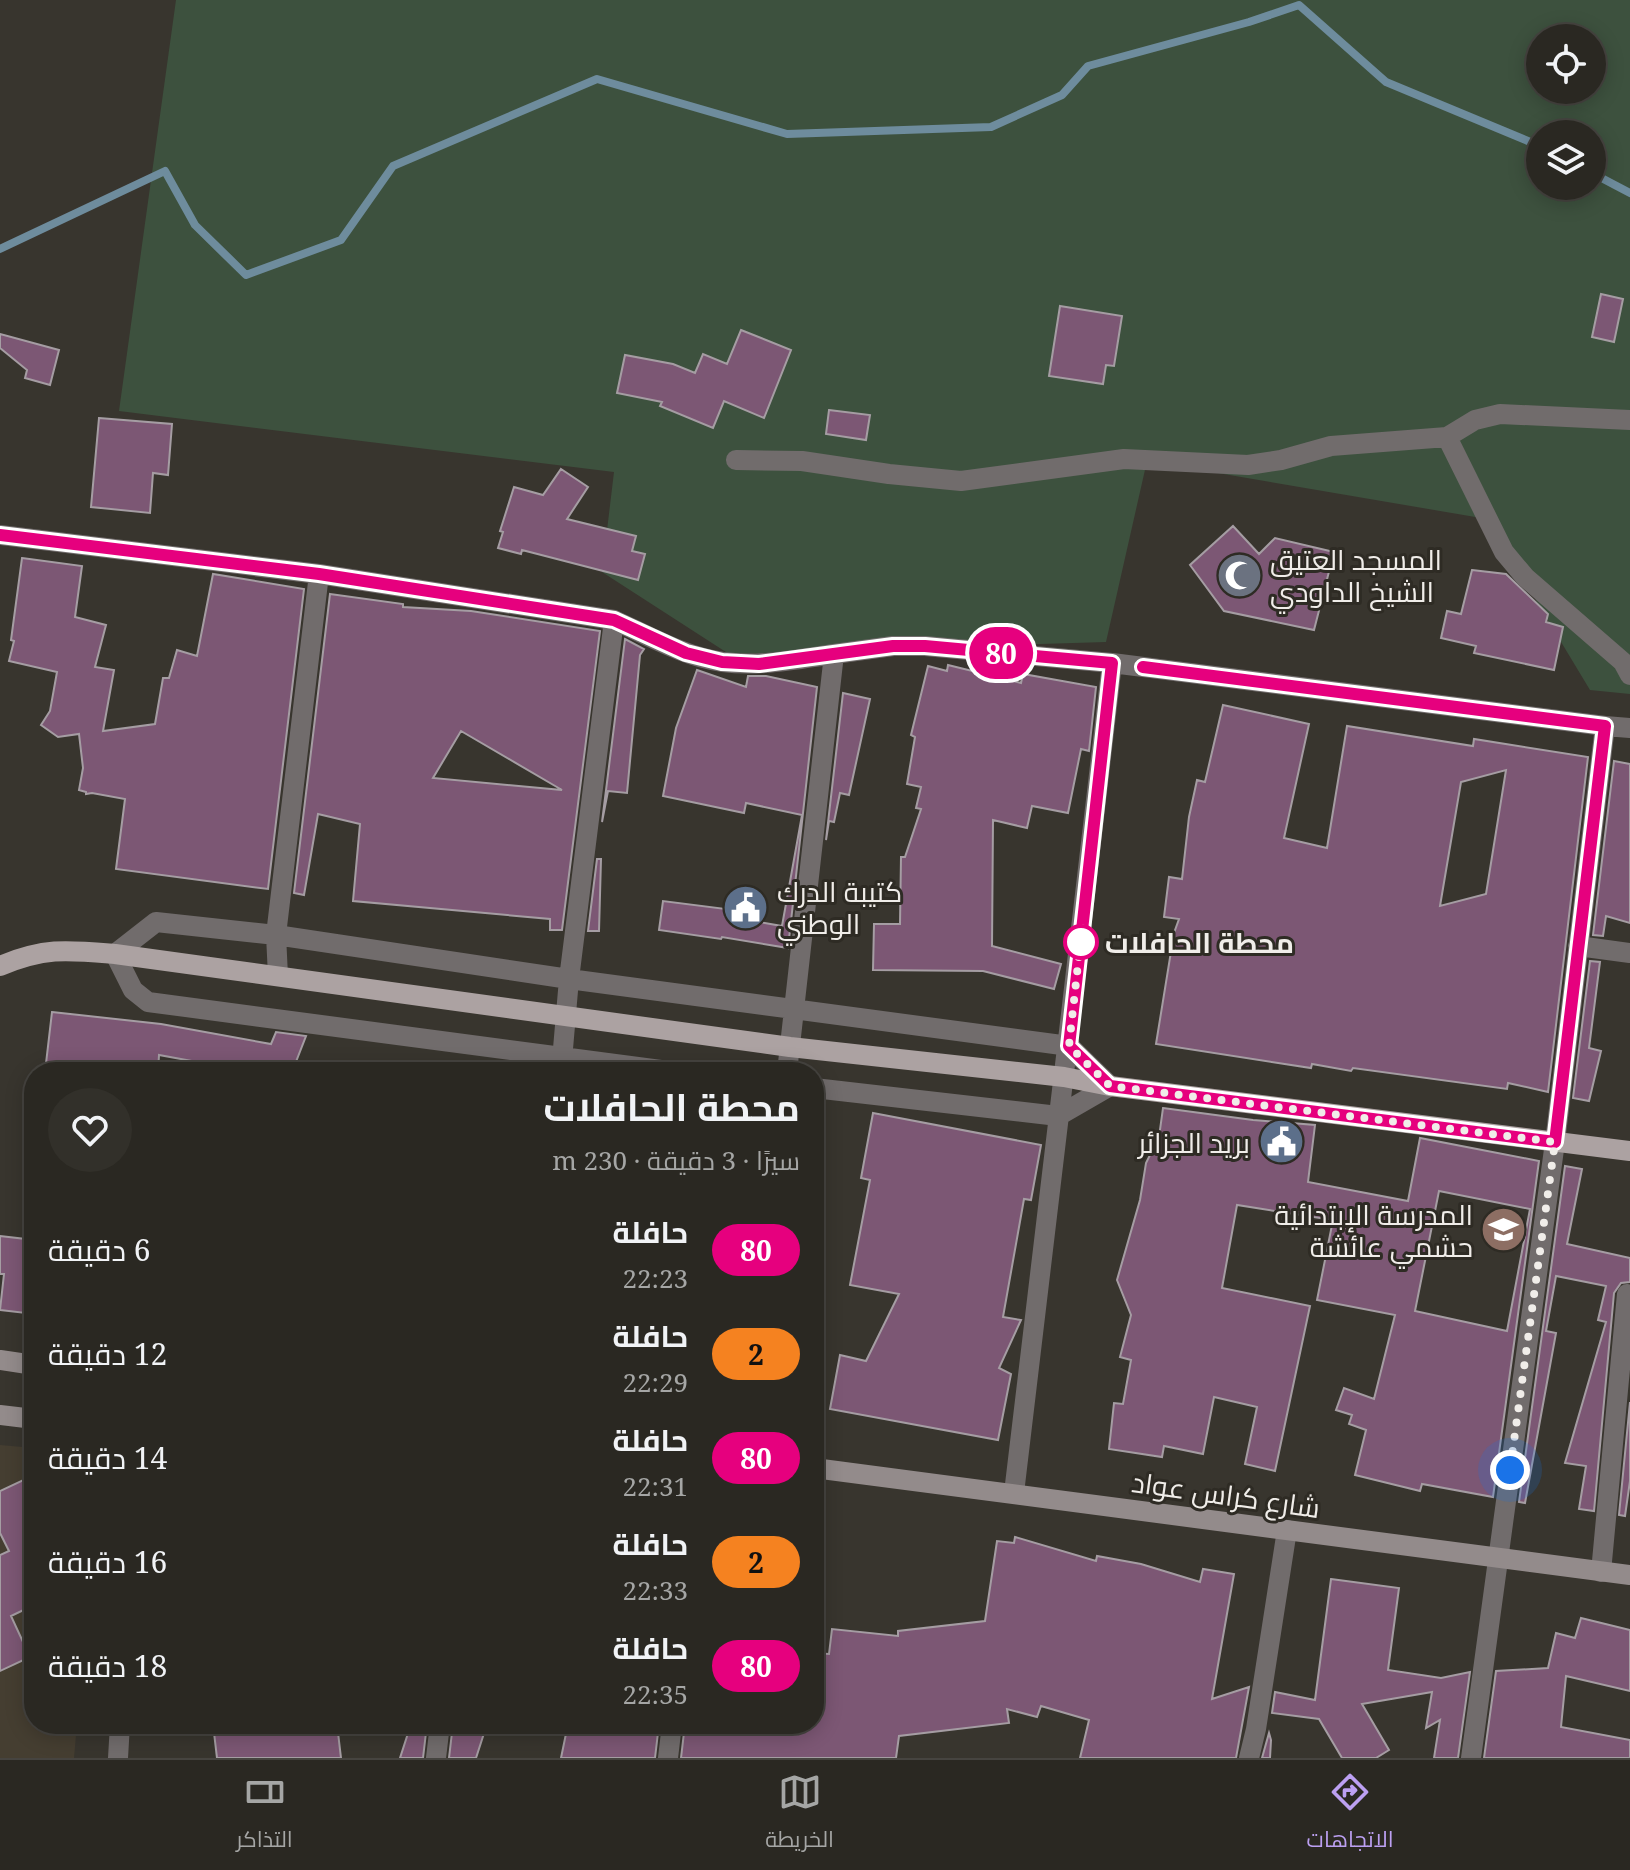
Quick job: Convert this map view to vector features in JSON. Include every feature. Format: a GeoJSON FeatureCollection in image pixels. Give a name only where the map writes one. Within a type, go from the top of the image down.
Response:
{"type":"FeatureCollection","features":[{"type":"Feature","properties":{"kind":"main road"},"geometry":{"type":"LineString","coordinates":[[0,966],[37,952],[59,949],[115,954],[790,1047],[1064,1077],[1110,1086],[1630,1151]]}},
{"type":"Feature","properties":{"kind":"street"},"geometry":{"type":"LineString","coordinates":[[736,460],[792,460],[961,481],[1124,459],[1248,465],[1281,460],[1331,446],[1447,437],[1475,420],[1500,414],[1630,420]]}},
{"type":"Feature","properties":{"kind":"street"},"geometry":{"type":"LineString","coordinates":[[1447,437],[1504,552],[1525,577],[1623,662],[1630,675]]}},
{"type":"Feature","properties":{"kind":"street"},"geometry":{"type":"LineString","coordinates":[[0,535],[319,574],[614,620],[686,653],[722,662],[759,664],[893,646],[925,646],[1112,663],[1630,728]]}},
{"type":"Feature","properties":{"kind":"street"},"geometry":{"type":"LineString","coordinates":[[278,976],[276,935],[319,574]]}},
{"type":"Feature","properties":{"kind":"street"},"geometry":{"type":"LineString","coordinates":[[562,1062],[569,979],[614,620]]}},
{"type":"Feature","properties":{"kind":"street"},"geometry":{"type":"LineString","coordinates":[[788,1062],[834,654]]}},
{"type":"Feature","properties":{"kind":"street"},"geometry":{"type":"LineString","coordinates":[[1014,1493],[1112,663]]}},
{"type":"Feature","properties":{"kind":"street"},"geometry":{"type":"LineString","coordinates":[[1471,1758],[1555,1142],[1605,726]]}},
{"type":"Feature","properties":{"kind":"street"},"geometry":{"type":"LineString","coordinates":[[542,1062],[148,1002],[133,990],[115,954],[156,922],[276,935],[569,979],[1069,1046],[1110,1086],[1058,1116],[824,1089]]}},
{"type":"Feature","properties":{"kind":"street"},"geometry":{"type":"LineString","coordinates":[[1578,946],[1630,953]]}},
{"type":"Feature","properties":{"kind":"street"},"geometry":{"type":"LineString","coordinates":[[1601,1572],[1627,1294]]}},
{"type":"Feature","properties":{"kind":"street"},"geometry":{"type":"LineString","coordinates":[[0,1360],[24,1364]]}},
{"type":"Feature","properties":{"kind":"street"},"geometry":{"type":"LineString","coordinates":[[0,1415],[24,1418]]}},
{"type":"Feature","properties":{"kind":"street","name":"شارع كراس عواد"},"geometry":{"type":"LineString","coordinates":[[824,1469],[1630,1575]]}},
{"type":"Feature","properties":{"kind":"street"},"geometry":{"type":"LineString","coordinates":[[1249,1758],[1287,1530]]}},
{"type":"Feature","properties":{"kind":"street"},"geometry":{"type":"LineString","coordinates":[[118,1758],[119,1734]]}},
{"type":"Feature","properties":{"kind":"street"},"geometry":{"type":"LineString","coordinates":[[436,1758],[439,1734]]}},
{"type":"Feature","properties":{"kind":"street"},"geometry":{"type":"LineString","coordinates":[[668,1758],[671,1734]]}},
{"type":"Feature","properties":{"kind":"shaded area"},"geometry":{"type":"Polygon","coordinates":[[[0,1445],[24,1447],[24,1734],[76,1734],[74,1758],[0,1758],[0,1445]]]}},
{"type":"Feature","properties":{"kind":"green space"},"geometry":{"type":"Polygon","coordinates":[[[176,0],[1630,0],[1630,694],[1590,690],[1487,519],[1147,461],[1106,642],[729,654],[602,572],[614,472],[119,411],[176,0]]]}},
{"type":"Feature","properties":{"kind":"building"},"geometry":{"type":"Polygon","coordinates":[[[1601,294],[1623,299],[1614,342],[1592,337],[1601,294]]]}},
{"type":"Feature","properties":{"kind":"building"},"geometry":{"type":"Polygon","coordinates":[[[1060,306],[1122,316],[1114,366],[1106,365],[1103,384],[1049,376],[1060,306]]]}},
{"type":"Feature","properties":{"kind":"building"},"geometry":{"type":"Polygon","coordinates":[[[741,330],[791,350],[764,418],[724,401],[713,428],[660,406],[662,402],[617,393],[625,355],[673,364],[695,373],[703,354],[727,364],[741,330]]]}},
{"type":"Feature","properties":{"kind":"building"},"geometry":{"type":"Polygon","coordinates":[[[0,334],[59,350],[50,385],[25,378],[27,370],[0,348],[0,334]]]}},
{"type":"Feature","properties":{"kind":"building"},"geometry":{"type":"Polygon","coordinates":[[[829,410],[870,415],[866,440],[826,434],[829,410]]]}},
{"type":"Feature","properties":{"kind":"building"},"geometry":{"type":"Polygon","coordinates":[[[99,418],[172,424],[168,475],[153,473],[150,513],[91,507],[99,418]]]}},
{"type":"Feature","properties":{"kind":"building"},"geometry":{"type":"Polygon","coordinates":[[[561,469],[588,487],[567,519],[636,536],[632,551],[645,554],[638,580],[522,550],[521,554],[498,548],[514,487],[543,495],[561,469]]]}},
{"type":"Feature","properties":{"kind":"building"},"geometry":{"type":"Polygon","coordinates":[[[1233,526],[1259,554],[1275,538],[1334,552],[1314,630],[1224,611],[1190,565],[1233,526]]]}},
{"type":"Feature","properties":{"kind":"building"},"geometry":{"type":"Polygon","coordinates":[[[22,558],[82,566],[75,617],[106,625],[95,667],[114,670],[103,731],[155,724],[163,678],[169,678],[177,650],[197,656],[213,574],[304,589],[268,889],[116,869],[125,799],[86,794],[79,790],[83,768],[79,734],[58,737],[41,725],[50,711],[57,672],[9,661],[14,641],[11,640],[22,558]]]}},
{"type":"Feature","properties":{"kind":"building"},"geometry":{"type":"Polygon","coordinates":[[[1472,570],[1506,574],[1548,614],[1546,622],[1563,627],[1554,670],[1474,653],[1476,646],[1441,638],[1447,611],[1461,614],[1472,570]]]}},
{"type":"Feature","properties":{"kind":"building"},"geometry":{"type":"Polygon","coordinates":[[[330,594],[403,604],[403,607],[471,611],[600,631],[562,930],[550,930],[550,919],[353,901],[360,824],[318,814],[304,895],[294,893],[330,594]],[[461,731],[433,778],[562,790],[461,731]]]}},
{"type":"Feature","properties":{"kind":"building"},"geometry":{"type":"Polygon","coordinates":[[[625,639],[644,649],[640,655],[627,793],[608,791],[602,822],[625,639]]]}},
{"type":"Feature","properties":{"kind":"building"},"geometry":{"type":"Polygon","coordinates":[[[948,665],[1021,683],[1023,674],[1096,687],[1089,751],[1081,749],[1068,813],[1032,806],[1027,828],[993,820],[992,946],[1061,964],[1054,989],[983,971],[873,970],[874,924],[900,924],[901,857],[905,857],[921,809],[916,808],[921,787],[907,784],[915,737],[911,735],[928,666],[947,671],[948,665]]]}},
{"type":"Feature","properties":{"kind":"building"},"geometry":{"type":"Polygon","coordinates":[[[697,670],[746,687],[748,676],[766,676],[817,687],[788,948],[659,930],[663,901],[726,909],[725,916],[782,926],[802,815],[746,803],[744,813],[663,796],[676,728],[697,670]]]}},
{"type":"Feature","properties":{"kind":"building"},"geometry":{"type":"Polygon","coordinates":[[[843,693],[870,699],[849,795],[840,793],[834,822],[829,821],[826,840],[843,693]]]}},
{"type":"Feature","properties":{"kind":"building"},"geometry":{"type":"Polygon","coordinates":[[[1223,705],[1309,724],[1284,838],[1327,848],[1347,726],[1473,746],[1474,739],[1588,757],[1548,1092],[1508,1083],[1507,1089],[1353,1068],[1351,1071],[1312,1064],[1311,1068],[1156,1044],[1179,919],[1164,917],[1169,877],[1182,879],[1197,780],[1205,782],[1223,705]],[[1506,770],[1461,782],[1440,906],[1486,894],[1506,770]]]}},
{"type":"Feature","properties":{"kind":"building"},"geometry":{"type":"Polygon","coordinates":[[[1614,761],[1630,764],[1630,923],[1606,916],[1603,936],[1593,935],[1614,761]]]}},
{"type":"Feature","properties":{"kind":"building"},"geometry":{"type":"Polygon","coordinates":[[[597,859],[601,859],[599,931],[588,931],[597,859]]]}},
{"type":"Feature","properties":{"kind":"building"},"geometry":{"type":"Polygon","coordinates":[[[1590,961],[1600,962],[1589,1048],[1601,1051],[1589,1101],[1573,1098],[1590,961]]]}},
{"type":"Feature","properties":{"kind":"building"},"geometry":{"type":"Polygon","coordinates":[[[52,1012],[161,1024],[271,1044],[276,1032],[306,1036],[296,1062],[197,1062],[159,1055],[159,1062],[46,1062],[52,1012]]]}},
{"type":"Feature","properties":{"kind":"building"},"geometry":{"type":"Polygon","coordinates":[[[1163,1108],[1315,1125],[1308,1182],[1408,1201],[1420,1138],[1539,1161],[1493,1497],[1422,1484],[1420,1491],[1355,1475],[1366,1430],[1349,1424],[1352,1415],[1336,1410],[1344,1388],[1374,1399],[1395,1315],[1317,1300],[1333,1220],[1237,1205],[1222,1288],[1310,1306],[1275,1471],[1245,1464],[1257,1407],[1214,1397],[1203,1454],[1164,1446],[1162,1457],[1109,1449],[1114,1403],[1123,1404],[1131,1360],[1120,1357],[1131,1315],[1117,1280],[1140,1200],[1146,1163],[1159,1137],[1163,1108]],[[1439,1191],[1415,1311],[1507,1331],[1530,1209],[1439,1191]]]}},
{"type":"Feature","properties":{"kind":"building"},"geometry":{"type":"Polygon","coordinates":[[[873,1113],[1041,1145],[1031,1200],[1024,1199],[1003,1317],[1021,1320],[999,1368],[1011,1374],[998,1440],[830,1409],[840,1355],[866,1361],[899,1294],[850,1285],[870,1180],[861,1178],[873,1113]]]}},
{"type":"Feature","properties":{"kind":"building"},"geometry":{"type":"Polygon","coordinates":[[[1565,1166],[1582,1169],[1567,1244],[1630,1258],[1630,1282],[1621,1283],[1614,1293],[1594,1511],[1579,1509],[1586,1466],[1565,1463],[1606,1322],[1598,1320],[1606,1286],[1556,1276],[1546,1331],[1556,1333],[1525,1503],[1519,1502],[1565,1166]]]}},
{"type":"Feature","properties":{"kind":"building"},"geometry":{"type":"Polygon","coordinates":[[[0,1236],[24,1239],[24,1313],[0,1310],[4,1274],[0,1274],[0,1236]]]}},
{"type":"Feature","properties":{"kind":"building"},"geometry":{"type":"Polygon","coordinates":[[[1630,1402],[1630,1481],[1625,1516],[1619,1515],[1630,1402]]]}},
{"type":"Feature","properties":{"kind":"building"},"geometry":{"type":"Polygon","coordinates":[[[24,1480],[24,1610],[11,1616],[24,1644],[24,1660],[0,1671],[0,1555],[9,1551],[0,1533],[0,1491],[24,1480]]]}},
{"type":"Feature","properties":{"kind":"building"},"geometry":{"type":"Polygon","coordinates":[[[1015,1537],[1096,1561],[1097,1556],[1141,1564],[1200,1582],[1203,1569],[1234,1574],[1212,1699],[1249,1687],[1236,1758],[1080,1758],[1089,1720],[1041,1706],[1037,1717],[1007,1709],[1009,1723],[899,1736],[896,1758],[681,1758],[684,1734],[824,1734],[824,1654],[829,1654],[832,1629],[898,1636],[898,1631],[985,1621],[997,1541],[1014,1543],[1015,1537]]]}},
{"type":"Feature","properties":{"kind":"building"},"geometry":{"type":"Polygon","coordinates":[[[1331,1579],[1399,1588],[1388,1670],[1441,1678],[1470,1672],[1458,1758],[1434,1758],[1440,1720],[1426,1728],[1432,1692],[1362,1704],[1389,1750],[1376,1758],[1342,1758],[1319,1719],[1272,1713],[1275,1692],[1315,1700],[1331,1579]]]}},
{"type":"Feature","properties":{"kind":"building"},"geometry":{"type":"Polygon","coordinates":[[[1581,1618],[1630,1630],[1630,1691],[1566,1676],[1561,1727],[1630,1740],[1630,1758],[1484,1758],[1496,1671],[1548,1668],[1556,1633],[1575,1638],[1581,1618]]]}},
{"type":"Feature","properties":{"kind":"building"},"geometry":{"type":"Polygon","coordinates":[[[1269,1733],[1270,1758],[1262,1758],[1269,1733]]]}},
{"type":"Feature","properties":{"kind":"building"},"geometry":{"type":"Polygon","coordinates":[[[214,1734],[338,1734],[341,1758],[217,1758],[214,1734]]]}},
{"type":"Feature","properties":{"kind":"building"},"geometry":{"type":"Polygon","coordinates":[[[408,1734],[426,1734],[423,1758],[400,1758],[408,1734]]]}},
{"type":"Feature","properties":{"kind":"building"},"geometry":{"type":"Polygon","coordinates":[[[452,1734],[484,1734],[476,1758],[449,1758],[452,1734]]]}},
{"type":"Feature","properties":{"kind":"building"},"geometry":{"type":"Polygon","coordinates":[[[566,1734],[658,1734],[655,1758],[561,1758],[566,1734]]]}},
{"type":"Feature","properties":{"kind":"waterway"},"geometry":{"type":"LineString","coordinates":[[0,249],[165,171],[195,225],[246,275],[341,240],[393,166],[597,79],[787,134],[991,127],[1062,95],[1088,66],[1249,22],[1299,5],[1386,82],[1526,140]]}},
{"type":"Feature","properties":{"kind":"waterway"},"geometry":{"type":"LineString","coordinates":[[1606,180],[1630,193]]}},
{"type":"Feature","properties":{"kind":"bus line","name":"80"},"geometry":{"type":"LineString","coordinates":[[0,535],[319,574],[614,620],[686,653],[722,662],[759,664],[893,646],[925,646],[1112,663],[1069,1046],[1110,1086],[1555,1142],[1605,726],[1143,667]]}},
{"type":"Feature","properties":{"kind":"place","name":"المسجد العتيق الشيخ الداودي"},"geometry":{"type":"Point","coordinates":[1239,575]}},
{"type":"Feature","properties":{"kind":"place","name":"كتيبة الدرك الوطني"},"geometry":{"type":"Point","coordinates":[746,907]}},
{"type":"Feature","properties":{"kind":"place","name":"محطة الحافلات"},"geometry":{"type":"Point","coordinates":[1081,942]}},
{"type":"Feature","properties":{"kind":"place","name":"بريد الجزائر"},"geometry":{"type":"Point","coordinates":[1281,1142]}},
{"type":"Feature","properties":{"kind":"place","name":"المدرسة الإبتدائية حشمي عائشة"},"geometry":{"type":"Point","coordinates":[1504,1230]}},
{"type":"Feature","properties":{"kind":"route"},"geometry":{"type":"LineString","coordinates":[[1081,942],[1082,928],[1069,1046],[1110,1086],[1555,1142],[1510,1470]]}}]}
